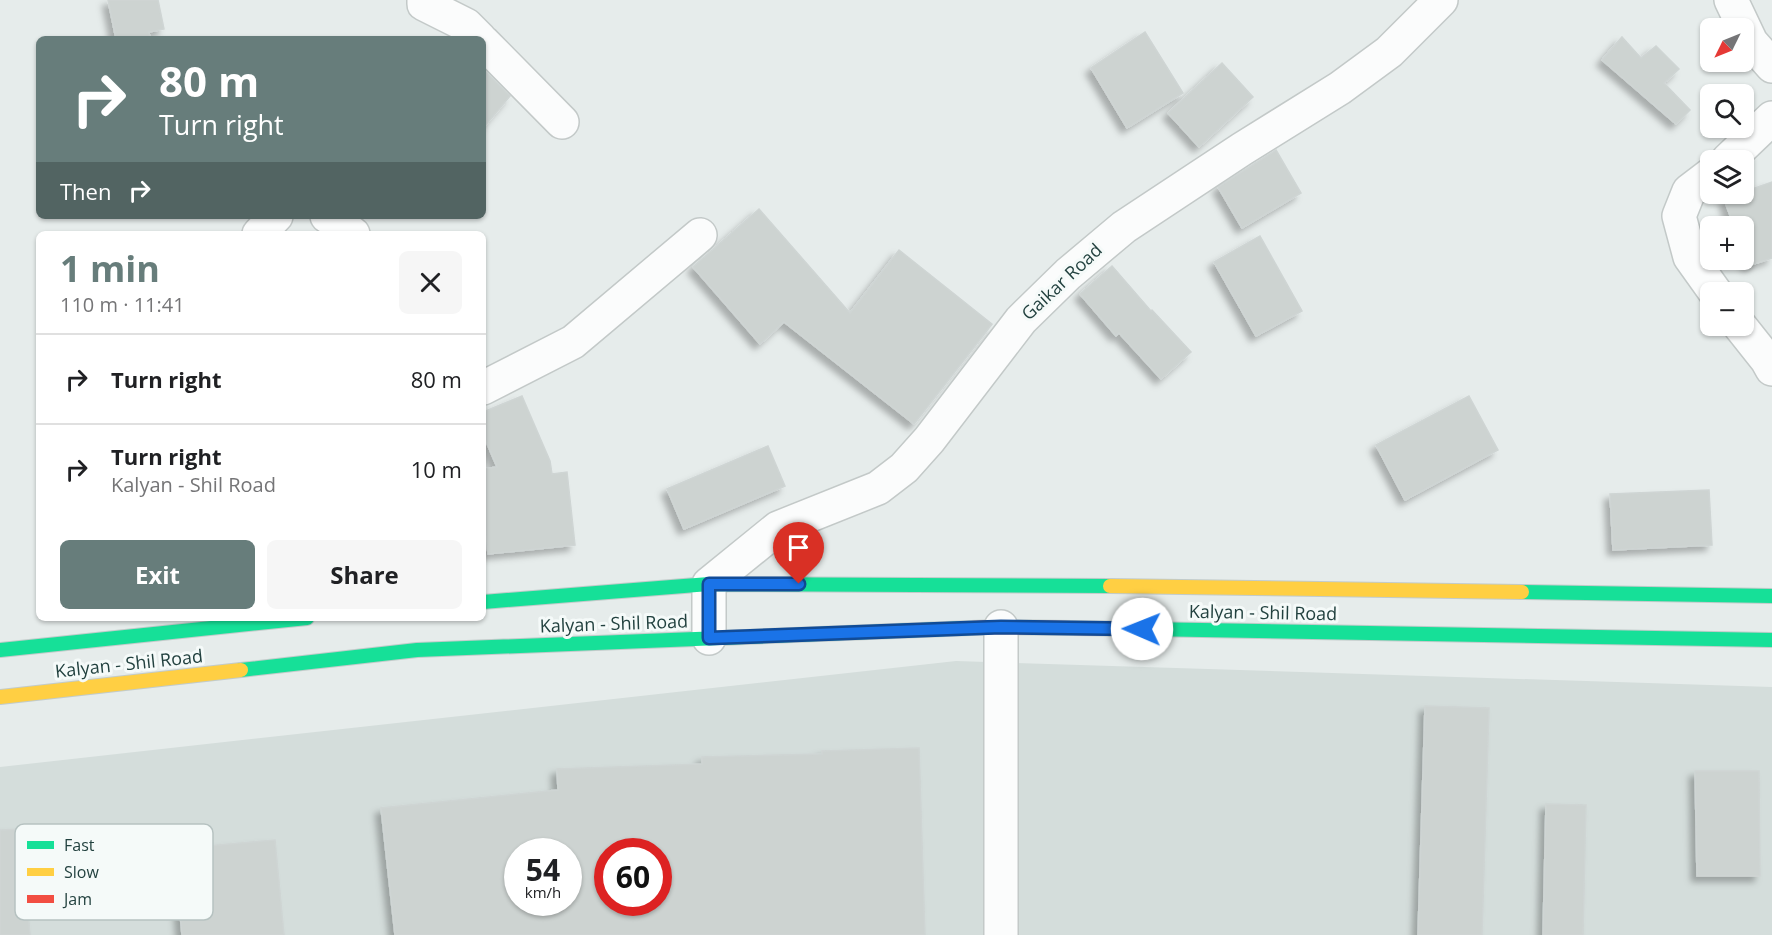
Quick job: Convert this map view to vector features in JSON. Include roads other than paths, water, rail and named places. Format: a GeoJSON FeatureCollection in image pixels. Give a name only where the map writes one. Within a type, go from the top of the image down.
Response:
{"type":"FeatureCollection","features":[{"type":"Feature","properties":{"kind":"main road","name":"Kalyan - Shil Road"},"geometry":{"type":"LineString","coordinates":[[486,597],[709,584],[1001,584],[1772,596]]}},
{"type":"Feature","properties":{"kind":"main road","name":"Kalyan - Shil Road"},"geometry":{"type":"LineString","coordinates":[[0,650],[278,621]]}},
{"type":"Feature","properties":{"kind":"main road","name":"Kalyan - Shil Road"},"geometry":{"type":"LineString","coordinates":[[0,697],[417,650],[1001,627],[1772,640]]}},
{"type":"Feature","properties":{"kind":"street"},"geometry":{"type":"LineString","coordinates":[[424,0],[424,4],[466,25],[478,36]]}},
{"type":"Feature","properties":{"kind":"street","name":"Gaikar Road"},"geometry":{"type":"LineString","coordinates":[[709,584],[778,528],[878,488],[904,468],[929,440],[1021,320],[1068,274],[1124,227],[1340,88],[1389,52],[1441,0]]}},
{"type":"Feature","properties":{"kind":"street"},"geometry":{"type":"LineString","coordinates":[[1731,0],[1751,42],[1772,66]]}},
{"type":"Feature","properties":{"kind":"street"},"geometry":{"type":"LineString","coordinates":[[486,44],[562,122]]}},
{"type":"Feature","properties":{"kind":"street"},"geometry":{"type":"LineString","coordinates":[[1738,150],[1772,118]]}},
{"type":"Feature","properties":{"kind":"street"},"geometry":{"type":"LineString","coordinates":[[1700,183],[1689,191],[1679,216],[1690,257],[1708,282]]}},
{"type":"Feature","properties":{"kind":"street"},"geometry":{"type":"LineString","coordinates":[[262,231],[273,219]]}},
{"type":"Feature","properties":{"kind":"street"},"geometry":{"type":"LineString","coordinates":[[331,219],[348,231]]}},
{"type":"Feature","properties":{"kind":"street"},"geometry":{"type":"LineString","coordinates":[[486,386],[573,342],[699,235]]}},
{"type":"Feature","properties":{"kind":"street"},"geometry":{"type":"LineString","coordinates":[[1748,336],[1772,369]]}},
{"type":"Feature","properties":{"kind":"street"},"geometry":{"type":"LineString","coordinates":[[709,584],[709,638]]}},
{"type":"Feature","properties":{"kind":"street"},"geometry":{"type":"LineString","coordinates":[[1001,627],[1001,935]]}}]}
